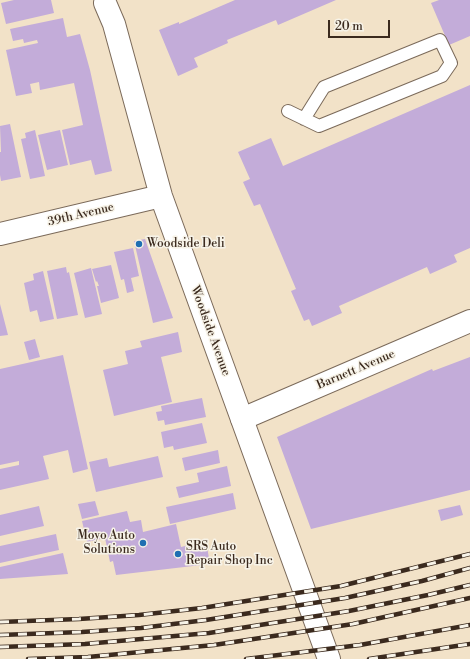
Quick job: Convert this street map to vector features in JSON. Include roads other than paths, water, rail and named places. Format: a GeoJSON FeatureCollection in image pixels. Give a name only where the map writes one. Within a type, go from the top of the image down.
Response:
{"type":"FeatureCollection","features":[{"type":"Feature","properties":{"kind":"street","name":"Woodside Avenue"},"geometry":{"type":"LineString","coordinates":[[106,1],[114,24],[161,196],[328,659]]}},
{"type":"Feature","properties":{"kind":"street","name":"39th Avenue"},"geometry":{"type":"LineString","coordinates":[[0,234],[161,196]]}},
{"type":"Feature","properties":{"kind":"street","name":"Barnett Avenue"},"geometry":{"type":"LineString","coordinates":[[242,419],[470,321]]}},
{"type":"Feature","properties":{"kind":"lane"},"geometry":{"type":"LineString","coordinates":[[288,111],[319,126],[442,76],[451,63],[440,40],[324,87],[304,118]]}},
{"type":"Feature","properties":{"kind":"railway"},"geometry":{"type":"LineString","coordinates":[[0,622],[139,615],[202,608],[341,586],[470,554]]}},
{"type":"Feature","properties":{"kind":"railway"},"geometry":{"type":"LineString","coordinates":[[0,635],[141,628],[206,620],[345,598],[422,581],[470,568]]}},
{"type":"Feature","properties":{"kind":"railway"},"geometry":{"type":"LineString","coordinates":[[0,647],[85,644],[209,633],[349,611],[470,585]]}},
{"type":"Feature","properties":{"kind":"railway"},"geometry":{"type":"LineString","coordinates":[[28,659],[88,657],[214,645],[353,624],[470,598]]}},
{"type":"Feature","properties":{"kind":"railway"},"geometry":{"type":"LineString","coordinates":[[246,659],[360,645],[470,625]]}},
{"type":"Feature","properties":{"kind":"railway"},"geometry":{"type":"LineString","coordinates":[[369,659],[470,644]]}},
{"type":"Feature","properties":{"kind":"place","name":"Woodside Deli"},"geometry":{"type":"Point","coordinates":[139,244]}},
{"type":"Feature","properties":{"kind":"place","name":"Moyo Auto Solutions"},"geometry":{"type":"Point","coordinates":[143,543]}},
{"type":"Feature","properties":{"kind":"place","name":"SRS Auto Repair Shop Inc"},"geometry":{"type":"Point","coordinates":[178,554]}}]}
